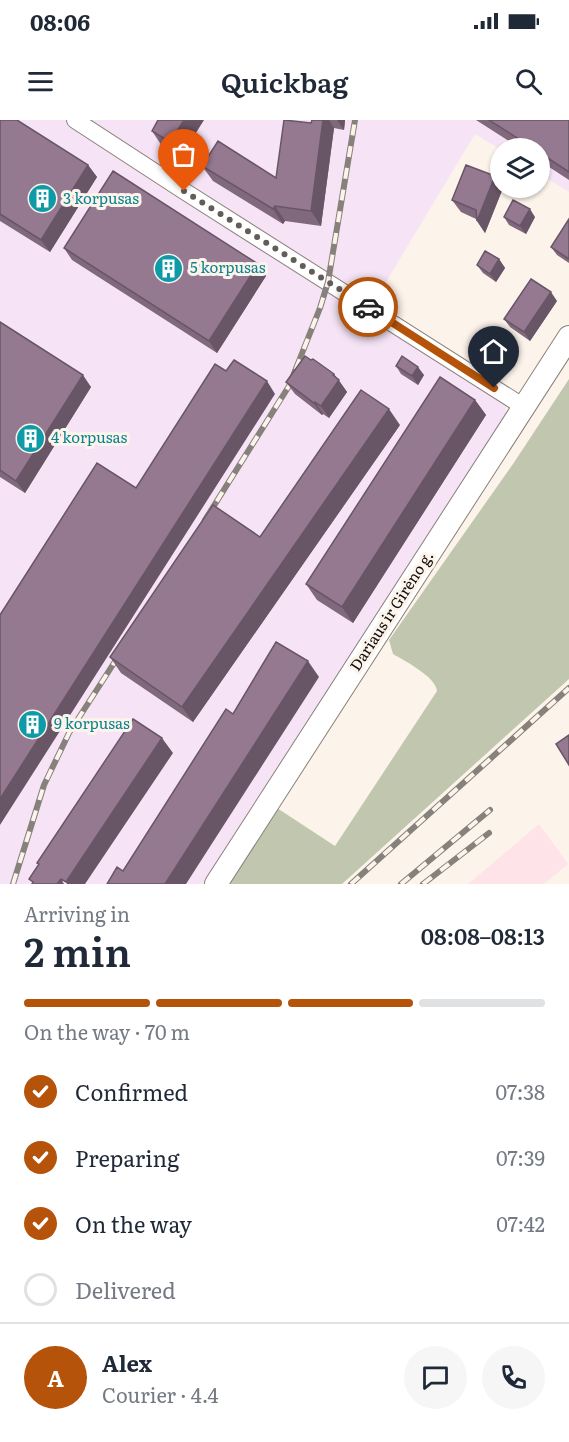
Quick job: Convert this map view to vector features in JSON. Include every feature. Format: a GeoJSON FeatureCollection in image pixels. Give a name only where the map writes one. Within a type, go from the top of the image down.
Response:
{"type":"FeatureCollection","features":[{"type":"Feature","properties":{"kind":"street"},"geometry":{"type":"LineString","coordinates":[[75,120],[524,407]]}},
{"type":"Feature","properties":{"kind":"street","name":"Dariaus ir Girėno g."},"geometry":{"type":"LineString","coordinates":[[216,884],[569,337]]}},
{"type":"Feature","properties":{"kind":"shaded area"},"geometry":{"type":"Polygon","coordinates":[[[0,120],[569,120],[569,192],[550,180],[550,138],[490,138],[490,143],[475,134],[377,297],[381,307],[509,388],[505,416],[206,884],[0,884],[0,120]]]}},
{"type":"Feature","properties":{"kind":"shaded area"},"geometry":{"type":"Polygon","coordinates":[[[539,824],[568,864],[544,884],[468,884],[539,824]]]}},
{"type":"Feature","properties":{"kind":"green space"},"geometry":{"type":"Polygon","coordinates":[[[569,379],[569,679],[342,884],[230,884],[231,878],[277,808],[335,846],[437,691],[426,675],[393,654],[389,640],[513,464],[569,379]]]}},
{"type":"Feature","properties":{"kind":"building","name":"3 korpusas"},"geometry":{"type":"Polygon","coordinates":[[[0,120],[17,120],[88,165],[41,240],[0,214],[0,120]]]}},
{"type":"Feature","properties":{"kind":"building"},"geometry":{"type":"Polygon","coordinates":[[[158,120],[184,120],[170,142],[152,131],[158,120]]]}},
{"type":"Feature","properties":{"kind":"building"},"geometry":{"type":"Polygon","coordinates":[[[284,120],[311,123],[312,120],[323,120],[311,211],[275,206],[273,209],[202,166],[218,141],[276,178],[284,120]]]}},
{"type":"Feature","properties":{"kind":"building"},"geometry":{"type":"Polygon","coordinates":[[[489,120],[569,120],[569,172],[550,160],[550,138],[517,138],[489,120]]]}},
{"type":"Feature","properties":{"kind":"building"},"geometry":{"type":"Polygon","coordinates":[[[466,165],[490,174],[490,188],[477,221],[476,210],[452,200],[466,165]]]}},
{"type":"Feature","properties":{"kind":"building","name":"5 korpusas"},"geometry":{"type":"Polygon","coordinates":[[[113,171],[258,264],[209,341],[64,248],[113,171]]]}},
{"type":"Feature","properties":{"kind":"building"},"geometry":{"type":"Polygon","coordinates":[[[513,200],[530,209],[520,226],[504,217],[513,200]]]}},
{"type":"Feature","properties":{"kind":"building"},"geometry":{"type":"Polygon","coordinates":[[[569,219],[569,259],[551,247],[569,219]]]}},
{"type":"Feature","properties":{"kind":"building"},"geometry":{"type":"Polygon","coordinates":[[[485,251],[499,259],[490,274],[477,265],[485,251]]]}},
{"type":"Feature","properties":{"kind":"building"},"geometry":{"type":"Polygon","coordinates":[[[531,279],[551,292],[524,332],[504,319],[531,279]]]}},
{"type":"Feature","properties":{"kind":"building","name":"4 korpusas"},"geometry":{"type":"Polygon","coordinates":[[[0,322],[83,375],[16,481],[0,470],[0,322]]]}},
{"type":"Feature","properties":{"kind":"building"},"geometry":{"type":"Polygon","coordinates":[[[305,356],[313,359],[339,380],[321,406],[286,382],[305,356]]]}},
{"type":"Feature","properties":{"kind":"building"},"geometry":{"type":"Polygon","coordinates":[[[402,356],[418,367],[412,376],[396,366],[402,356]]]}},
{"type":"Feature","properties":{"kind":"building","name":"9 korpusas"},"geometry":{"type":"Polygon","coordinates":[[[234,360],[267,381],[0,799],[0,615],[97,463],[136,488],[215,364],[226,371],[234,360]]]}},
{"type":"Feature","properties":{"kind":"building"},"geometry":{"type":"Polygon","coordinates":[[[440,377],[475,400],[342,607],[306,584],[440,377]]]}},
{"type":"Feature","properties":{"kind":"building"},"geometry":{"type":"Polygon","coordinates":[[[361,390],[389,409],[182,707],[110,657],[213,505],[260,537],[361,390]]]}},
{"type":"Feature","properties":{"kind":"building"},"geometry":{"type":"Polygon","coordinates":[[[276,642],[308,661],[165,884],[107,884],[117,867],[123,871],[226,709],[233,714],[276,642]]]}},
{"type":"Feature","properties":{"kind":"building"},"geometry":{"type":"Polygon","coordinates":[[[133,719],[162,738],[66,882],[61,879],[57,884],[32,884],[33,882],[29,879],[39,864],[37,863],[133,719]]]}},
{"type":"Feature","properties":{"kind":"building"},"geometry":{"type":"Polygon","coordinates":[[[569,735],[569,765],[556,744],[569,735]]]}},
{"type":"Feature","properties":{"kind":"railway"},"geometry":{"type":"LineString","coordinates":[[205,520],[289,386],[320,308],[328,282],[355,120]]}},
{"type":"Feature","properties":{"kind":"railway"},"geometry":{"type":"LineString","coordinates":[[13,884],[44,785],[69,733],[123,649]]}},
{"type":"Feature","properties":{"kind":"railway"},"geometry":{"type":"LineString","coordinates":[[351,884],[569,688]]}},
{"type":"Feature","properties":{"kind":"railway"},"geometry":{"type":"LineString","coordinates":[[401,884],[490,810]]}},
{"type":"Feature","properties":{"kind":"railway"},"geometry":{"type":"LineString","coordinates":[[423,884],[489,833]]}},
{"type":"Feature","properties":{"kind":"way so far"},"geometry":{"type":"LineString","coordinates":[[184,191],[368,307]]}},
{"type":"Feature","properties":{"kind":"place","name":"3 korpusas"},"geometry":{"type":"Point","coordinates":[42,199]}},
{"type":"Feature","properties":{"kind":"place","name":"5 korpusas"},"geometry":{"type":"Point","coordinates":[169,268]}},
{"type":"Feature","properties":{"kind":"place","name":"4 korpusas"},"geometry":{"type":"Point","coordinates":[30,438]}},
{"type":"Feature","properties":{"kind":"place","name":"9 korpusas"},"geometry":{"type":"Point","coordinates":[33,724]}},
{"type":"Feature","properties":{"kind":"route"},"geometry":{"type":"LineString","coordinates":[[368,307],[494,388]]}}]}
